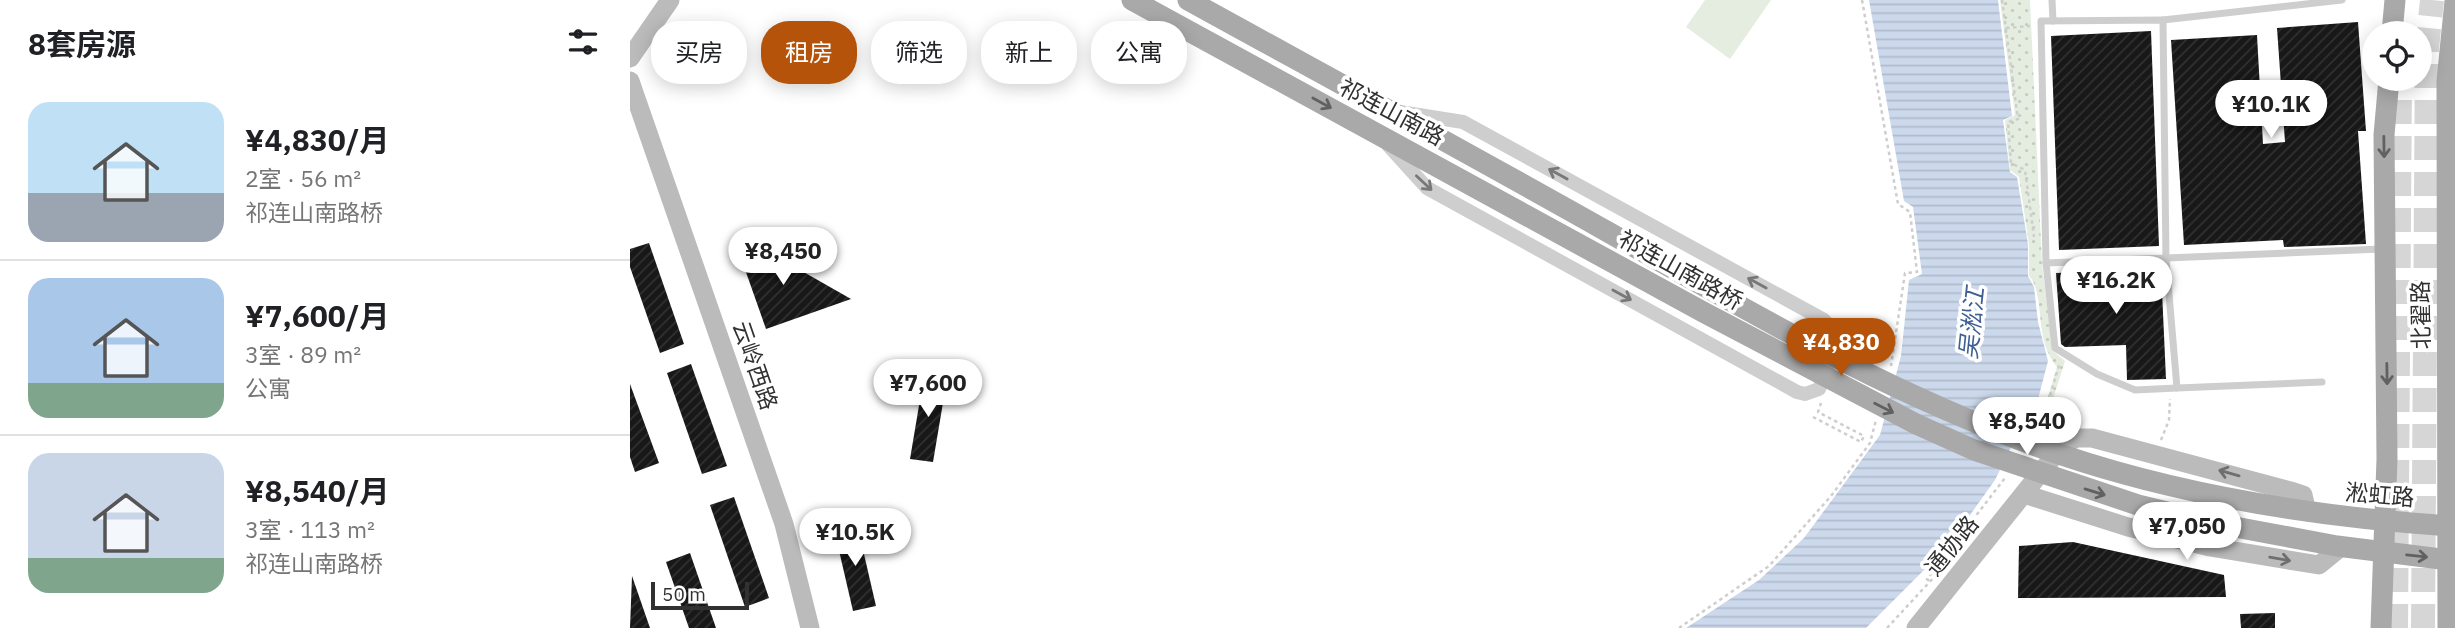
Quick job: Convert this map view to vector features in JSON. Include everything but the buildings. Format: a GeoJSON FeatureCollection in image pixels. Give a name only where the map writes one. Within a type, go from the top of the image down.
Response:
{"type":"FeatureCollection","features":[{"type":"Feature","properties":{"kind":"main road","name":"祁连山南路"},"geometry":{"type":"LineString","coordinates":[[1132,0],[1480,188]]}},
{"type":"Feature","properties":{"kind":"main road","name":"祁连山南路"},"geometry":{"type":"LineString","coordinates":[[1188,0],[1491,166]]}},
{"type":"Feature","properties":{"kind":"main road"},"geometry":{"type":"LineString","coordinates":[[2393,21],[2395,0]]}},
{"type":"Feature","properties":{"kind":"main road","name":"北翟路"},"geometry":{"type":"LineString","coordinates":[[2448,628],[2452,526],[2447,81],[2455,1]]}},
{"type":"Feature","properties":{"kind":"main road","name":"北翟路"},"geometry":{"type":"LineString","coordinates":[[2381,628],[2386,522],[2384,135],[2388,91]]}},
{"type":"Feature","properties":{"kind":"main road","name":"祁连山南路桥"},"geometry":{"type":"LineString","coordinates":[[1491,166],[1865,374],[1983,427],[2144,480],[2213,496],[2304,511]]}},
{"type":"Feature","properties":{"kind":"main road","name":"祁连山南路桥"},"geometry":{"type":"LineString","coordinates":[[1480,188],[1916,424],[2016,465],[2138,505],[2207,522],[2339,546]]}},
{"type":"Feature","properties":{"kind":"main road","name":"淞虹路"},"geometry":{"type":"LineString","coordinates":[[2304,511],[2386,522],[2452,526]]}},
{"type":"Feature","properties":{"kind":"main road"},"geometry":{"type":"LineString","coordinates":[[2339,546],[2452,560]]}},
{"type":"Feature","properties":{"kind":"street"},"geometry":{"type":"LineString","coordinates":[[630,58],[670,0]]}},
{"type":"Feature","properties":{"kind":"street","name":"云岭西路"},"geometry":{"type":"LineString","coordinates":[[630,81],[785,524],[810,628]]}},
{"type":"Feature","properties":{"kind":"street"},"geometry":{"type":"LineString","coordinates":[[1378,133],[1427,188],[1797,392],[1805,394],[1819,389],[1833,338],[1832,328],[1824,320],[1463,121],[1390,110]]}},
{"type":"Feature","properties":{"kind":"street","name":"通协路"},"geometry":{"type":"LineString","coordinates":[[1916,628],[2062,446],[2084,437],[2303,495],[2304,511]]}},
{"type":"Feature","properties":{"kind":"street"},"geometry":{"type":"LineString","coordinates":[[2024,494],[2128,527],[2210,547],[2319,565],[2339,546]]}},
{"type":"Feature","properties":{"kind":"lane"},"geometry":{"type":"LineString","coordinates":[[2052,0],[2053,21]]}},
{"type":"Feature","properties":{"kind":"lane"},"geometry":{"type":"LineString","coordinates":[[2322,382],[2135,390],[2097,374],[2055,348],[2046,263],[2041,21],[2163,20],[2342,0]]}},
{"type":"Feature","properties":{"kind":"lane"},"geometry":{"type":"LineString","coordinates":[[2163,20],[2166,258],[2174,388]]}},
{"type":"Feature","properties":{"kind":"lane"},"geometry":{"type":"LineString","coordinates":[[2046,263],[2385,249]]}},
{"type":"Feature","properties":{"kind":"path"},"geometry":{"type":"LineString","coordinates":[[1862,0],[1898,204],[1910,212],[1917,272],[1905,273],[1896,348],[1890,372]]}},
{"type":"Feature","properties":{"kind":"path"},"geometry":{"type":"LineString","coordinates":[[2002,0],[2018,119],[2008,122],[2011,163],[2025,170],[2035,244]]}},
{"type":"Feature","properties":{"kind":"path"},"geometry":{"type":"LineString","coordinates":[[2006,28],[2031,26]]}},
{"type":"Feature","properties":{"kind":"path"},"geometry":{"type":"LineString","coordinates":[[2036,438],[2061,364],[2054,354]]}},
{"type":"Feature","properties":{"kind":"path"},"geometry":{"type":"LineString","coordinates":[[1813,417],[1860,442],[1864,436],[1818,412],[1829,379]]}},
{"type":"Feature","properties":{"kind":"path"},"geometry":{"type":"LineString","coordinates":[[2157,449],[2169,420],[2174,388]]}},
{"type":"Feature","properties":{"kind":"path"},"geometry":{"type":"LineString","coordinates":[[1679,628],[1769,566],[1831,496],[1862,454],[1870,443],[1877,419]]}},
{"type":"Feature","properties":{"kind":"path"},"geometry":{"type":"LineString","coordinates":[[1887,628],[1941,573],[1933,585],[1927,579],[2016,465]]}},
{"type":"Feature","properties":{"kind":"shaded area"},"geometry":{"type":"Polygon","coordinates":[[[1705,0],[1771,0],[1730,59],[1686,27],[1705,0]]]}},
{"type":"Feature","properties":{"kind":"shaded area"},"geometry":{"type":"Polygon","coordinates":[[[2000,0],[2030,0],[2042,264],[2053,351],[2065,361],[2048,415],[2043,413],[2057,367],[2045,344],[2037,294],[2029,276],[2029,244],[2019,177],[2010,170],[2005,120],[2015,115],[2000,0]]]}},
{"type":"Feature","properties":{"kind":"water","name":"吴淞江"},"geometry":{"type":"Polygon","coordinates":[[[1869,0],[1998,0],[2012,116],[2003,120],[2010,172],[2017,177],[2028,244],[2028,276],[2034,287],[2038,322],[2048,361],[2036,407],[2025,418],[1995,480],[1965,522],[1925,569],[1866,628],[1686,628],[1759,580],[1804,538],[1880,435],[1901,356],[1909,280],[1922,274],[1913,207],[1904,201],[1869,0]]]}},
{"type":"Feature","properties":{"kind":"tunnel"},"geometry":{"type":"LineString","coordinates":[[2423,628],[2427,49],[2432,0]]}},
{"type":"Feature","properties":{"kind":"tunnel"},"geometry":{"type":"LineString","coordinates":[[2396,628],[2400,91]]}}]}
